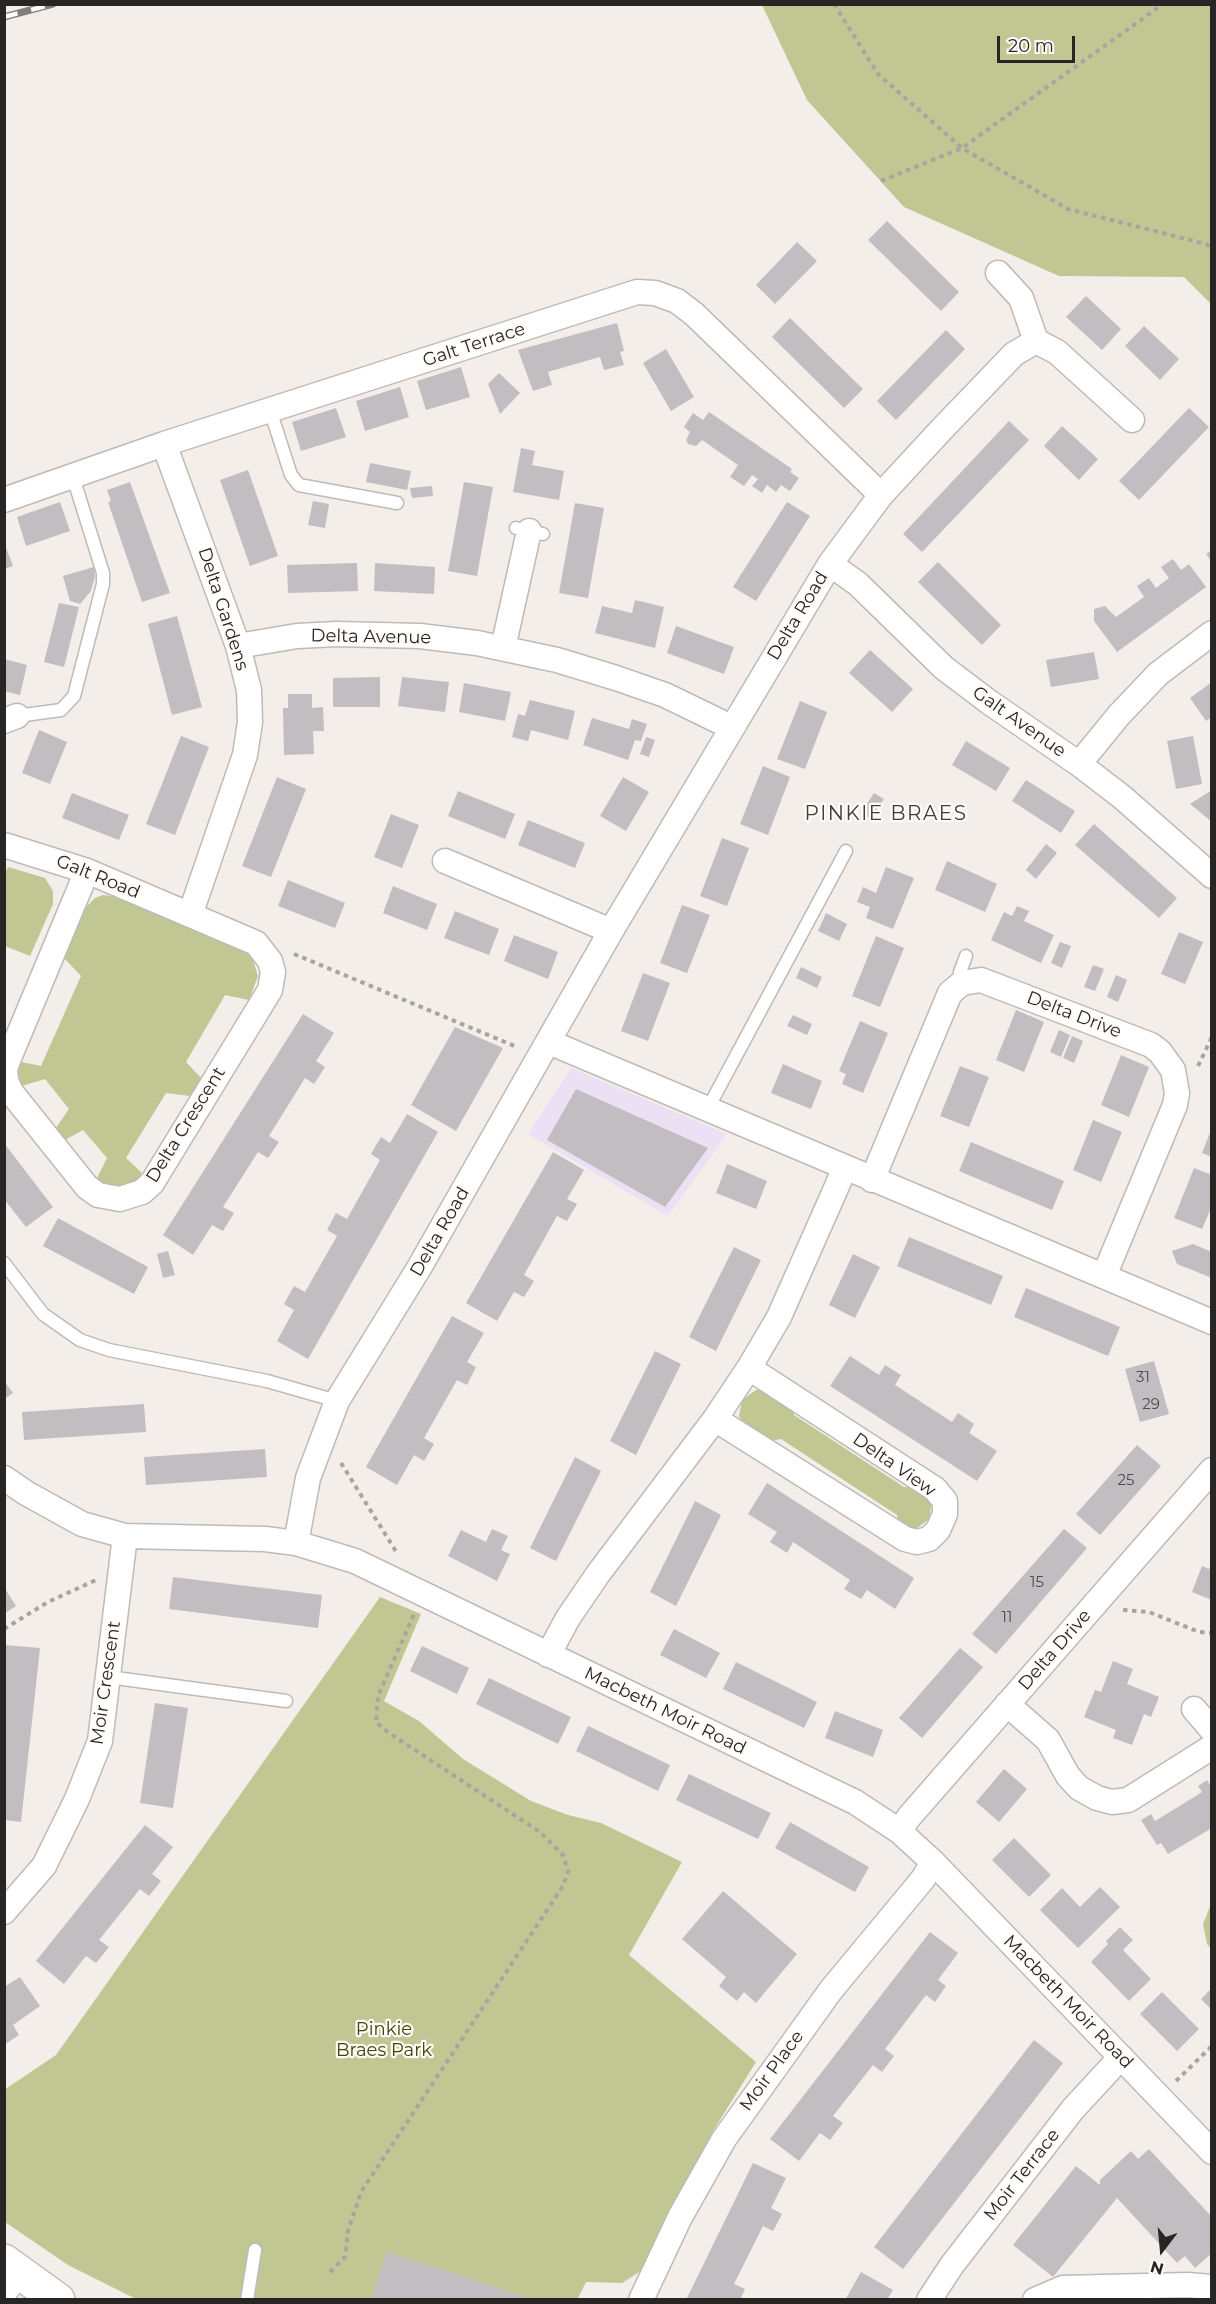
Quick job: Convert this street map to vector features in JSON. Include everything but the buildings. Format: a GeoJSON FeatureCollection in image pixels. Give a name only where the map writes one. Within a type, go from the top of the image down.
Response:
{"type":"FeatureCollection","features":[{"type":"Feature","properties":{"kind":"main road"},"geometry":{"type":"LineString","coordinates":[[10,2276],[58,2300]]}},
{"type":"Feature","properties":{"kind":"street"},"geometry":{"type":"LineString","coordinates":[[998,273],[1021,297],[1036,341],[1057,352],[1132,420]]}},
{"type":"Feature","properties":{"kind":"street","name":"Galt Terrace"},"geometry":{"type":"LineString","coordinates":[[4,500],[164,444],[637,292],[655,292],[676,301],[694,314],[881,495]]}},
{"type":"Feature","properties":{"kind":"street","name":"Delta Road"},"geometry":{"type":"LineString","coordinates":[[296,1543],[308,1478],[337,1401],[419,1268],[611,931],[830,564],[881,495],[1014,354],[1036,341]]}},
{"type":"Feature","properties":{"kind":"street","name":"Delta Gardens"},"geometry":{"type":"LineString","coordinates":[[164,444],[238,646],[249,690],[250,722],[245,755],[190,915]]}},
{"type":"Feature","properties":{"kind":"street"},"geometry":{"type":"LineString","coordinates":[[503,648],[529,531]]}},
{"type":"Feature","properties":{"kind":"street","name":"Galt Avenue"},"geometry":{"type":"LineString","coordinates":[[830,564],[858,584],[944,668],[1122,797],[1212,876]]}},
{"type":"Feature","properties":{"kind":"street"},"geometry":{"type":"LineString","coordinates":[[1079,764],[1119,715],[1158,674],[1212,633]]}},
{"type":"Feature","properties":{"kind":"street","name":"Delta Avenue"},"geometry":{"type":"LineString","coordinates":[[238,646],[297,636],[376,634],[420,636],[503,648],[616,678],[665,695],[731,727]]}},
{"type":"Feature","properties":{"kind":"street","name":"Galt Road"},"geometry":{"type":"LineString","coordinates":[[4,845],[87,871],[190,915]]}},
{"type":"Feature","properties":{"kind":"street"},"geometry":{"type":"LineString","coordinates":[[445,861],[611,931]]}},
{"type":"Feature","properties":{"kind":"street","name":"Delta Crescent"},"geometry":{"type":"LineString","coordinates":[[87,871],[5,1070],[11,1092],[87,1187],[98,1195],[120,1199],[131,1197],[152,1183],[270,990],[273,972],[264,951]]}},
{"type":"Feature","properties":{"kind":"street"},"geometry":{"type":"LineString","coordinates":[[190,915],[256,943],[264,951]]}},
{"type":"Feature","properties":{"kind":"street","name":"Delta Drive"},"geometry":{"type":"LineString","coordinates":[[962,983],[981,980],[1151,1045],[1160,1052],[1173,1070],[1177,1093],[1175,1105],[1104,1276]]}},
{"type":"Feature","properties":{"kind":"street"},"geometry":{"type":"LineString","coordinates":[[872,1180],[950,993],[962,983]]}},
{"type":"Feature","properties":{"kind":"street"},"geometry":{"type":"LineString","coordinates":[[544,1050],[706,1110],[1212,1322]]}},
{"type":"Feature","properties":{"kind":"street"},"geometry":{"type":"LineString","coordinates":[[548,1655],[568,1618],[598,1574],[715,1419],[749,1368],[779,1317],[845,1168]]}},
{"type":"Feature","properties":{"kind":"street","name":"Delta View"},"geometry":{"type":"LineString","coordinates":[[715,1419],[905,1539],[917,1542],[928,1539],[938,1530],[945,1514],[945,1501],[935,1489],[749,1368]]}},
{"type":"Feature","properties":{"kind":"street","name":"Delta Drive"},"geometry":{"type":"LineString","coordinates":[[899,1831],[1212,1470]]}},
{"type":"Feature","properties":{"kind":"street","name":"Macbeth Moir Road"},"geometry":{"type":"LineString","coordinates":[[4,1478],[82,1524],[125,1536],[265,1539],[296,1543],[355,1561],[855,1802],[899,1831],[933,1862],[1212,2152]]}},
{"type":"Feature","properties":{"kind":"street","name":"Moir Crescent"},"geometry":{"type":"LineString","coordinates":[[4,1912],[44,1866],[78,1799],[100,1741],[125,1536]]}},
{"type":"Feature","properties":{"kind":"street"},"geometry":{"type":"LineString","coordinates":[[1007,1704],[1048,1740],[1068,1776],[1079,1788],[1097,1798],[1112,1802],[1128,1800],[1212,1748]]}},
{"type":"Feature","properties":{"kind":"street"},"geometry":{"type":"LineString","coordinates":[[1194,1708],[1212,1730]]}},
{"type":"Feature","properties":{"kind":"street","name":"Moir Place"},"geometry":{"type":"LineString","coordinates":[[641,2300],[680,2217],[724,2139],[831,1990],[923,1879],[933,1862]]}},
{"type":"Feature","properties":{"kind":"street","name":"Moir Terrace"},"geometry":{"type":"LineString","coordinates":[[929,2300],[952,2265],[1073,2109],[1121,2057]]}},
{"type":"Feature","properties":{"kind":"street"},"geometry":{"type":"LineString","coordinates":[[1035,2300],[1063,2288],[1187,2285],[1212,2287]]}},
{"type":"Feature","properties":{"kind":"lane"},"geometry":{"type":"LineString","coordinates":[[270,410],[291,475],[299,484],[397,503]]}},
{"type":"Feature","properties":{"kind":"lane"},"geometry":{"type":"LineString","coordinates":[[10,719],[61,710],[74,696],[103,584],[103,573],[73,477]]}},
{"type":"Feature","properties":{"kind":"lane"},"geometry":{"type":"LineString","coordinates":[[706,1110],[846,851]]}},
{"type":"Feature","properties":{"kind":"lane"},"geometry":{"type":"LineString","coordinates":[[962,983],[960,972],[966,956]]}},
{"type":"Feature","properties":{"kind":"lane"},"geometry":{"type":"LineString","coordinates":[[4,1263],[43,1314],[80,1340],[109,1350],[267,1382],[337,1401]]}},
{"type":"Feature","properties":{"kind":"lane"},"geometry":{"type":"LineString","coordinates":[[108,1677],[286,1701]]}},
{"type":"Feature","properties":{"kind":"lane"},"geometry":{"type":"LineString","coordinates":[[247,2300],[255,2250]]}},
{"type":"Feature","properties":{"kind":"path"},"geometry":{"type":"LineString","coordinates":[[834,4],[878,74],[962,148],[1068,209],[1206,243],[1212,248]]}},
{"type":"Feature","properties":{"kind":"path"},"geometry":{"type":"LineString","coordinates":[[881,181],[962,148],[1163,4]]}},
{"type":"Feature","properties":{"kind":"path"},"geometry":{"type":"LineString","coordinates":[[264,951],[286,951],[544,1050]]}},
{"type":"Feature","properties":{"kind":"path"},"geometry":{"type":"LineString","coordinates":[[323,1434],[398,1554]]}},
{"type":"Feature","properties":{"kind":"path"},"geometry":{"type":"LineString","coordinates":[[4,1629],[48,1602],[121,1569]]}},
{"type":"Feature","properties":{"kind":"path"},"geometry":{"type":"LineString","coordinates":[[330,2272],[345,2257],[348,2231],[361,2192],[563,1886],[568,1870],[563,1855],[540,1833],[389,1733],[376,1722],[378,1696],[423,1594]]}},
{"type":"Feature","properties":{"kind":"path"},"geometry":{"type":"LineString","coordinates":[[1091,1608],[1149,1612],[1199,1632],[1212,1633]]}},
{"type":"Feature","properties":{"kind":"path"},"geometry":{"type":"LineString","coordinates":[[1158,2098],[1212,2046]]}},
{"type":"Feature","properties":{"kind":"shaded area"},"geometry":{"type":"Polygon","coordinates":[[[571,1068],[727,1134],[668,1216],[528,1134],[571,1068]]]}},
{"type":"Feature","properties":{"kind":"green space"},"geometry":{"type":"Polygon","coordinates":[[[762,5],[1211,5],[1211,304],[1184,277],[1059,276],[904,207],[807,100],[762,5]]]}},
{"type":"Feature","properties":{"kind":"green space"},"geometry":{"type":"Polygon","coordinates":[[[8,867],[45,878],[53,891],[53,904],[30,956],[5,946],[4,876],[8,867]]]}},
{"type":"Feature","properties":{"kind":"green space"},"geometry":{"type":"Polygon","coordinates":[[[103,895],[112,896],[247,953],[253,960],[258,976],[249,1000],[225,995],[186,1062],[201,1078],[190,1096],[166,1093],[126,1158],[142,1173],[137,1180],[121,1187],[104,1185],[96,1180],[107,1158],[83,1130],[65,1140],[55,1129],[69,1109],[45,1079],[22,1086],[16,1068],[17,1061],[41,1066],[81,976],[64,958],[84,909],[95,898],[103,895]]]}},
{"type":"Feature","properties":{"kind":"green space"},"geometry":{"type":"Polygon","coordinates":[[[764,1389],[793,1405],[794,1415],[904,1487],[922,1488],[932,1502],[929,1519],[916,1529],[899,1526],[897,1515],[781,1439],[769,1441],[743,1424],[739,1416],[742,1400],[756,1390],[764,1389]]]}},
{"type":"Feature","properties":{"kind":"green space","name":"Pinkie Braes Park"},"geometry":{"type":"Polygon","coordinates":[[[380,1597],[421,1614],[384,1701],[419,1721],[463,1759],[531,1801],[568,1815],[601,1823],[682,1862],[629,1955],[756,2062],[713,2131],[641,2271],[622,2283],[586,2282],[577,2300],[136,2299],[68,2265],[5,2222],[4,2090],[56,2055],[380,1597]]]}},
{"type":"Feature","properties":{"kind":"green space"},"geometry":{"type":"Polygon","coordinates":[[[1211,1904],[1211,1949],[1207,1944],[1203,1924],[1211,1904]]]}},
{"type":"Feature","properties":{"kind":"railway"},"geometry":{"type":"LineString","coordinates":[[4,17],[53,4]]}},
{"type":"Feature","properties":{"kind":"district","name":"PINKIE BRAES"},"geometry":{"type":"Point","coordinates":[886,814]}}]}
